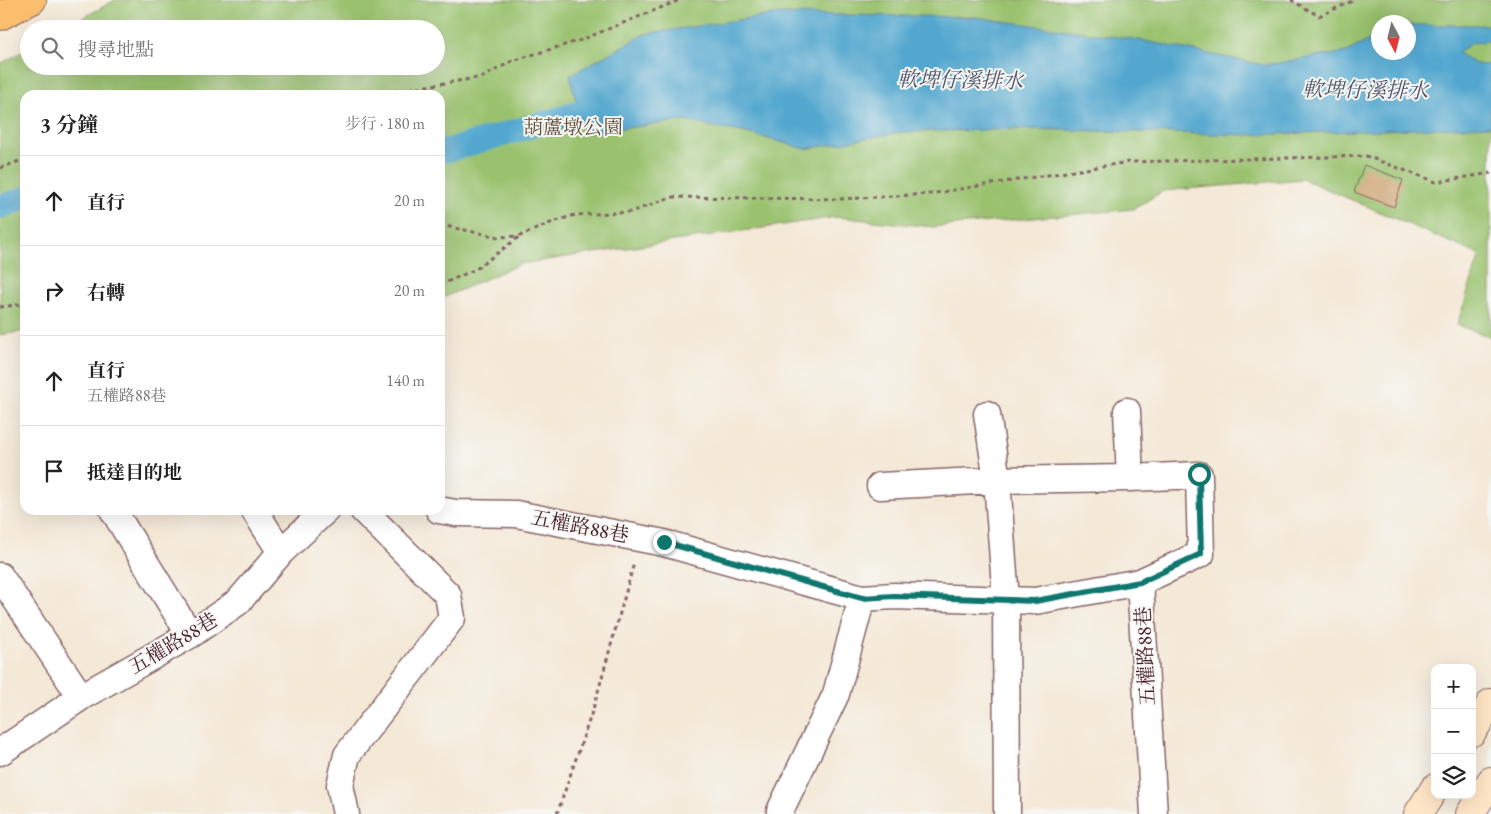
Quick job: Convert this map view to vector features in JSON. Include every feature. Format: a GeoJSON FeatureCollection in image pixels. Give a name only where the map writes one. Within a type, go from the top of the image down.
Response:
{"type":"FeatureCollection","features":[{"type":"Feature","properties":{"kind":"main road"},"geometry":{"type":"LineString","coordinates":[[0,16],[32,0]]}},
{"type":"Feature","properties":{"kind":"street"},"geometry":{"type":"LineString","coordinates":[[1127,411],[1130,478]]}},
{"type":"Feature","properties":{"kind":"street"},"geometry":{"type":"LineString","coordinates":[[987,414],[997,480],[1006,600],[1007,814]]}},
{"type":"Feature","properties":{"kind":"street"},"geometry":{"type":"LineString","coordinates":[[880,486],[997,480],[1130,478],[1199,474],[1201,554],[1140,582]]}},
{"type":"Feature","properties":{"kind":"street","name":"五權路88巷"},"geometry":{"type":"LineString","coordinates":[[445,511],[516,514],[664,542],[862,598],[894,596],[1035,601],[1140,582],[1154,814]]}},
{"type":"Feature","properties":{"kind":"street"},"geometry":{"type":"LineString","coordinates":[[116,515],[190,635]]}},
{"type":"Feature","properties":{"kind":"street"},"geometry":{"type":"LineString","coordinates":[[257,515],[281,552]]}},
{"type":"Feature","properties":{"kind":"street","name":"五權路88巷"},"geometry":{"type":"LineString","coordinates":[[0,752],[81,697],[190,635],[238,602],[281,552],[321,515]]}},
{"type":"Feature","properties":{"kind":"street"},"geometry":{"type":"LineString","coordinates":[[346,814],[340,785],[346,755],[452,618],[448,595],[367,515]]}},
{"type":"Feature","properties":{"kind":"street"},"geometry":{"type":"LineString","coordinates":[[0,576],[81,697]]}},
{"type":"Feature","properties":{"kind":"street"},"geometry":{"type":"LineString","coordinates":[[781,814],[780,811],[836,694],[862,598]]}},
{"type":"Feature","properties":{"kind":"street"},"geometry":{"type":"LineString","coordinates":[[1476,726],[1491,703]]}},
{"type":"Feature","properties":{"kind":"street"},"geometry":{"type":"LineString","coordinates":[[1470,814],[1491,781]]}},
{"type":"Feature","properties":{"kind":"street"},"geometry":{"type":"LineString","coordinates":[[1418,814],[1431,794]]}},
{"type":"Feature","properties":{"kind":"path"},"geometry":{"type":"LineString","coordinates":[[401,90],[483,77],[512,61],[581,40],[680,0]]}},
{"type":"Feature","properties":{"kind":"path"},"geometry":{"type":"LineString","coordinates":[[1292,0],[1319,16],[1355,0]]}},
{"type":"Feature","properties":{"kind":"path"},"geometry":{"type":"LineString","coordinates":[[445,282],[476,269],[520,236],[553,222],[575,215],[631,212],[671,197],[841,199],[929,194],[1129,162],[1366,156],[1436,182],[1491,173]]}},
{"type":"Feature","properties":{"kind":"path"},"geometry":{"type":"LineString","coordinates":[[0,168],[20,161]]}},
{"type":"Feature","properties":{"kind":"path"},"geometry":{"type":"LineString","coordinates":[[445,226],[499,237],[520,236]]}},
{"type":"Feature","properties":{"kind":"path"},"geometry":{"type":"LineString","coordinates":[[0,307],[20,305]]}},
{"type":"Feature","properties":{"kind":"path"},"geometry":{"type":"LineString","coordinates":[[557,814],[594,706],[641,538]]}},
{"type":"Feature","properties":{"kind":"green space","name":"葫蘆墩公園"},"geometry":{"type":"Polygon","coordinates":[[[115,0],[1491,0],[1491,337],[1457,325],[1480,255],[1303,179],[1163,191],[1134,209],[933,227],[836,217],[520,264],[445,297],[445,90],[20,90],[20,332],[0,335],[0,64],[20,53],[20,75],[445,75],[445,20],[79,20],[115,0]]]}},
{"type":"Feature","properties":{"kind":"water"},"geometry":{"type":"Polygon","coordinates":[[[778,14],[974,17],[1140,40],[1264,65],[1347,52],[1371,39],[1371,60],[1416,60],[1416,25],[1491,25],[1491,41],[1471,43],[1458,53],[1476,64],[1491,65],[1491,126],[1247,135],[1027,129],[901,132],[806,149],[747,133],[682,121],[583,133],[570,75],[645,34],[778,14]]]}},
{"type":"Feature","properties":{"kind":"building"},"geometry":{"type":"Polygon","coordinates":[[[1364,165],[1403,180],[1394,207],[1354,192],[1364,165]]]}},
{"type":"Feature","properties":{"kind":"waterway","name":"軟埤仔溪排水"},"geometry":{"type":"LineString","coordinates":[[445,150],[609,104]]}},
{"type":"Feature","properties":{"kind":"waterway","name":"軟埤仔溪排水"},"geometry":{"type":"LineString","coordinates":[[0,207],[20,200]]}},
{"type":"Feature","properties":{"kind":"route"},"geometry":{"type":"LineString","coordinates":[[664,542],[862,598],[894,596],[1035,601],[1140,582],[1201,554],[1199,474]]}}]}
